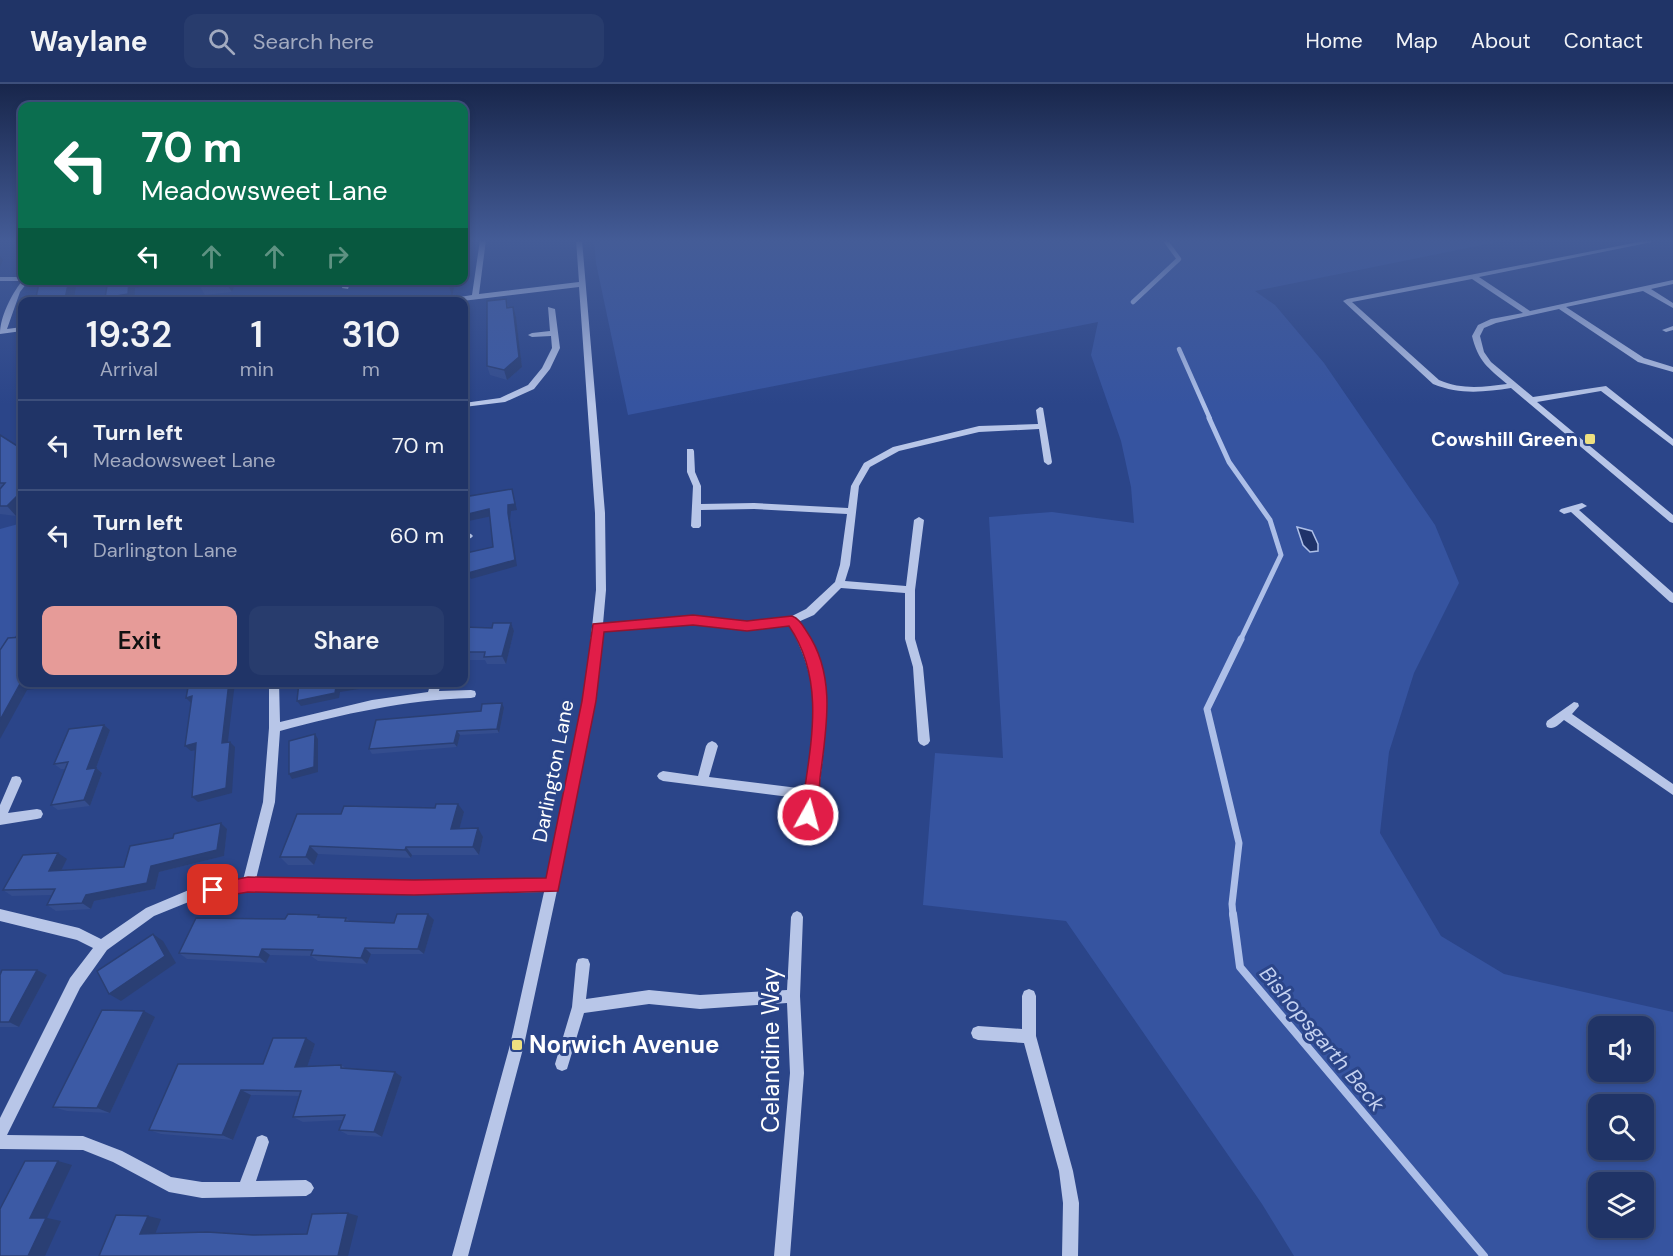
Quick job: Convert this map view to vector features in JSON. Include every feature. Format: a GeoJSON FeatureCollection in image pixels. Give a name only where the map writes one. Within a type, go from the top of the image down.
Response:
{"type":"FeatureCollection","features":[{"type":"Feature","properties":{"kind":"street"},"geometry":{"type":"LineString","coordinates":[[1,332],[17,295]]}},
{"type":"Feature","properties":{"kind":"street"},"geometry":{"type":"LineString","coordinates":[[468,298],[494,295]]}},
{"type":"Feature","properties":{"kind":"street","name":"Darlington Lane"},"geometry":{"type":"LineString","coordinates":[[460,1256],[517,1045],[589,701],[601,590],[600,513],[584,295]]}},
{"type":"Feature","properties":{"kind":"street"},"geometry":{"type":"LineString","coordinates":[[1380,295],[1347,301],[1436,382],[1448,388],[1467,392],[1514,385]]}},
{"type":"Feature","properties":{"kind":"street"},"geometry":{"type":"LineString","coordinates":[[1501,295],[1528,313]]}},
{"type":"Feature","properties":{"kind":"street"},"geometry":{"type":"LineString","coordinates":[[1612,295],[1494,321],[1481,327],[1476,336],[1480,352],[1488,364],[1673,519]]}},
{"type":"Feature","properties":{"kind":"street"},"geometry":{"type":"LineString","coordinates":[[1655,295],[1673,306]]}},
{"type":"Feature","properties":{"kind":"street"},"geometry":{"type":"LineString","coordinates":[[1559,306],[1641,360],[1673,370]]}},
{"type":"Feature","properties":{"kind":"street"},"geometry":{"type":"LineString","coordinates":[[468,404],[502,400],[531,387],[546,369],[556,348],[551,309]]}},
{"type":"Feature","properties":{"kind":"street"},"geometry":{"type":"LineString","coordinates":[[1,332],[18,330]]}},
{"type":"Feature","properties":{"kind":"street"},"geometry":{"type":"LineString","coordinates":[[532,335],[554,333]]}},
{"type":"Feature","properties":{"kind":"street"},"geometry":{"type":"LineString","coordinates":[[1532,400],[1603,388],[1673,443]]}},
{"type":"Feature","properties":{"kind":"street"},"geometry":{"type":"LineString","coordinates":[[1040,411],[1048,462]]}},
{"type":"Feature","properties":{"kind":"street"},"geometry":{"type":"LineString","coordinates":[[598,628],[693,620],[747,626],[792,621],[810,612],[839,584],[845,565],[851,511],[859,475],[867,465],[896,449],[979,429],[1043,426]]}},
{"type":"Feature","properties":{"kind":"street"},"geometry":{"type":"LineString","coordinates":[[690,451],[691,472],[697,486],[696,526]]}},
{"type":"Feature","properties":{"kind":"street"},"geometry":{"type":"LineString","coordinates":[[697,507],[754,506],[851,511]]}},
{"type":"Feature","properties":{"kind":"street"},"geometry":{"type":"LineString","coordinates":[[1573,509],[1673,599]]}},
{"type":"Feature","properties":{"kind":"street"},"geometry":{"type":"LineString","coordinates":[[919,520],[910,590],[910,639],[918,667],[924,741]]}},
{"type":"Feature","properties":{"kind":"street"},"geometry":{"type":"LineString","coordinates":[[839,584],[910,590]]}},
{"type":"Feature","properties":{"kind":"street"},"geometry":{"type":"LineString","coordinates":[[792,621],[808,647],[820,690],[820,720],[806,834]]}},
{"type":"Feature","properties":{"kind":"street"},"geometry":{"type":"LineString","coordinates":[[248,885],[268,802],[275,728],[274,687]]}},
{"type":"Feature","properties":{"kind":"street"},"geometry":{"type":"LineString","coordinates":[[433,694],[435,687]]}},
{"type":"Feature","properties":{"kind":"street"},"geometry":{"type":"LineString","coordinates":[[275,728],[369,703],[433,694],[471,694]]}},
{"type":"Feature","properties":{"kind":"street"},"geometry":{"type":"LineString","coordinates":[[1551,724],[1574,706]]}},
{"type":"Feature","properties":{"kind":"street"},"geometry":{"type":"LineString","coordinates":[[1563,714],[1673,790]]}},
{"type":"Feature","properties":{"kind":"street"},"geometry":{"type":"LineString","coordinates":[[702,781],[712,746]]}},
{"type":"Feature","properties":{"kind":"street"},"geometry":{"type":"LineString","coordinates":[[663,776],[810,795]]}},
{"type":"Feature","properties":{"kind":"street"},"geometry":{"type":"LineString","coordinates":[[0,819],[16,782]]}},
{"type":"Feature","properties":{"kind":"street"},"geometry":{"type":"LineString","coordinates":[[0,819],[37,814]]}},
{"type":"Feature","properties":{"kind":"street"},"geometry":{"type":"LineString","coordinates":[[0,1133],[75,983],[102,946],[159,908],[196,893],[248,885],[414,888],[552,886]]}},
{"type":"Feature","properties":{"kind":"street"},"geometry":{"type":"LineString","coordinates":[[0,915],[79,934],[102,946]]}},
{"type":"Feature","properties":{"kind":"street","name":"Celandine Way"},"geometry":{"type":"LineString","coordinates":[[782,1256],[797,1073],[793,996],[797,916]]}},
{"type":"Feature","properties":{"kind":"street"},"geometry":{"type":"LineString","coordinates":[[562,1064],[579,1006],[583,964]]}},
{"type":"Feature","properties":{"kind":"street"},"geometry":{"type":"LineString","coordinates":[[579,1006],[650,997],[700,1002],[793,996]]}},
{"type":"Feature","properties":{"kind":"street"},"geometry":{"type":"LineString","coordinates":[[1029,996],[1029,1036],[1066,1171],[1071,1203],[1070,1256]]}},
{"type":"Feature","properties":{"kind":"street"},"geometry":{"type":"LineString","coordinates":[[978,1034],[1029,1036]]}},
{"type":"Feature","properties":{"kind":"street"},"geometry":{"type":"LineString","coordinates":[[0,1142],[83,1143],[117,1156],[169,1184],[202,1190],[306,1188]]}},
{"type":"Feature","properties":{"kind":"street"},"geometry":{"type":"LineString","coordinates":[[245,1190],[262,1143]]}},
{"type":"Feature","properties":{"kind":"shaded area"},"geometry":{"type":"Polygon","coordinates":[[[603,295],[1260,295],[1275,305],[1324,363],[1435,525],[1459,583],[1414,673],[1389,752],[1380,833],[1441,936],[1504,974],[1673,1012],[1673,1256],[1294,1256],[1262,1204],[1066,921],[923,905],[935,753],[1003,758],[989,517],[1052,512],[1134,523],[1131,487],[1121,441],[1091,355],[1098,322],[628,415],[603,295]]]}},
{"type":"Feature","properties":{"kind":"shaded area"},"geometry":{"type":"Polygon","coordinates":[[[18,524],[18,632],[0,661],[0,529],[18,524]]]}},
{"type":"Feature","properties":{"kind":"shaded area"},"geometry":{"type":"Polygon","coordinates":[[[1297,527],[1312,531],[1318,544],[1318,551],[1310,552],[1303,545],[1297,527]]]}},
{"type":"Feature","properties":{"kind":"building"},"geometry":{"type":"Polygon","coordinates":[[[37,295],[66,295],[65,297],[36,297],[37,295]]]}},
{"type":"Feature","properties":{"kind":"building"},"geometry":{"type":"Polygon","coordinates":[[[106,295],[124,295],[111,297],[105,297],[106,295]]]}},
{"type":"Feature","properties":{"kind":"building"},"geometry":{"type":"Polygon","coordinates":[[[506,299],[507,308],[513,307],[519,357],[504,370],[487,366],[487,301],[506,299]]]}},
{"type":"Feature","properties":{"kind":"building"},"geometry":{"type":"Polygon","coordinates":[[[0,435],[18,446],[18,495],[7,506],[0,506],[0,489],[5,483],[0,483],[0,435]]]}},
{"type":"Feature","properties":{"kind":"building"},"geometry":{"type":"Polygon","coordinates":[[[512,489],[515,504],[508,505],[508,513],[515,560],[468,573],[468,553],[493,547],[489,509],[468,514],[468,496],[512,489]]]}},
{"type":"Feature","properties":{"kind":"building"},"geometry":{"type":"Polygon","coordinates":[[[493,623],[511,623],[502,656],[484,657],[485,652],[468,652],[468,627],[492,628],[493,623]]]}},
{"type":"Feature","properties":{"kind":"building"},"geometry":{"type":"Polygon","coordinates":[[[18,637],[18,687],[0,720],[0,650],[8,638],[18,637]]]}},
{"type":"Feature","properties":{"kind":"building"},"geometry":{"type":"Polygon","coordinates":[[[188,687],[228,687],[222,743],[230,742],[226,788],[192,797],[196,743],[185,746],[192,696],[186,698],[188,687]]]}},
{"type":"Feature","properties":{"kind":"building"},"geometry":{"type":"Polygon","coordinates":[[[298,687],[336,687],[335,693],[297,701],[298,687]]]}},
{"type":"Feature","properties":{"kind":"building"},"geometry":{"type":"Polygon","coordinates":[[[502,703],[497,729],[457,731],[454,743],[369,749],[376,720],[481,711],[482,704],[502,703]]]}},
{"type":"Feature","properties":{"kind":"building"},"geometry":{"type":"Polygon","coordinates":[[[104,725],[87,769],[96,768],[84,800],[51,805],[68,762],[54,764],[69,729],[104,725]]]}},
{"type":"Feature","properties":{"kind":"building"},"geometry":{"type":"Polygon","coordinates":[[[315,734],[314,767],[289,774],[289,741],[315,734]]]}},
{"type":"Feature","properties":{"kind":"building"},"geometry":{"type":"Polygon","coordinates":[[[436,804],[458,804],[451,829],[478,828],[473,847],[406,847],[405,850],[310,846],[306,857],[280,857],[297,814],[341,814],[344,806],[435,808],[436,804]]]}},
{"type":"Feature","properties":{"kind":"building"},"geometry":{"type":"Polygon","coordinates":[[[221,823],[217,850],[151,866],[147,883],[86,895],[82,903],[47,905],[55,889],[3,890],[23,855],[58,853],[49,871],[124,867],[130,846],[173,838],[174,834],[221,823]]]}},
{"type":"Feature","properties":{"kind":"building"},"geometry":{"type":"Polygon","coordinates":[[[288,914],[346,918],[345,921],[394,923],[397,914],[428,914],[418,949],[365,948],[361,958],[311,955],[313,950],[262,949],[259,957],[179,953],[196,918],[285,919],[288,914]]]}},
{"type":"Feature","properties":{"kind":"building"},"geometry":{"type":"Polygon","coordinates":[[[153,934],[165,956],[109,994],[97,971],[153,934]]]}},
{"type":"Feature","properties":{"kind":"building"},"geometry":{"type":"Polygon","coordinates":[[[2,970],[37,970],[9,1022],[0,1022],[0,975],[2,970]]]}},
{"type":"Feature","properties":{"kind":"building"},"geometry":{"type":"Polygon","coordinates":[[[102,1010],[144,1011],[97,1108],[53,1107],[102,1010]]]}},
{"type":"Feature","properties":{"kind":"building"},"geometry":{"type":"Polygon","coordinates":[[[273,1038],[306,1038],[295,1067],[341,1065],[341,1068],[395,1072],[374,1132],[339,1130],[345,1115],[293,1117],[301,1091],[241,1090],[222,1135],[149,1130],[178,1064],[263,1064],[273,1038]]]}},
{"type":"Feature","properties":{"kind":"building"},"geometry":{"type":"Polygon","coordinates":[[[25,1161],[58,1161],[30,1218],[46,1218],[28,1256],[0,1256],[0,1209],[25,1161]]]}},
{"type":"Feature","properties":{"kind":"building"},"geometry":{"type":"Polygon","coordinates":[[[348,1213],[338,1256],[99,1256],[116,1215],[148,1216],[140,1234],[207,1232],[253,1235],[307,1234],[312,1214],[348,1213]]]}},
{"type":"Feature","properties":{"kind":"waterway","name":"Bishopsgarth Beck"},"geometry":{"type":"LineString","coordinates":[[1133,302],[1141,295]]}},
{"type":"Feature","properties":{"kind":"waterway","name":"Bishopsgarth Beck"},"geometry":{"type":"LineString","coordinates":[[1179,349],[1210,419]]}},
{"type":"Feature","properties":{"kind":"waterway","name":"Bishopsgarth Beck"},"geometry":{"type":"LineString","coordinates":[[1209,418],[1229,462],[1270,520],[1281,555],[1240,641]]}},
{"type":"Feature","properties":{"kind":"waterway","name":"Bishopsgarth Beck"},"geometry":{"type":"LineString","coordinates":[[1233,915],[1232,904],[1239,843],[1207,709],[1241,639]]}},
{"type":"Feature","properties":{"kind":"waterway","name":"Bishopsgarth Beck"},"geometry":{"type":"LineString","coordinates":[[1233,914],[1240,967],[1484,1256]]}},
{"type":"Feature","properties":{"kind":"place","name":"Cowshill Green"},"geometry":{"type":"Point","coordinates":[1590,439]}},
{"type":"Feature","properties":{"kind":"place","name":"Norwich Avenue"},"geometry":{"type":"Point","coordinates":[517,1045]}},
{"type":"Feature","properties":{"kind":"route"},"geometry":{"type":"LineString","coordinates":[[213,890],[248,885],[414,888],[552,886],[589,701],[598,628],[662,621],[712,620],[747,626],[792,621],[805,639],[815,663],[820,690],[820,720],[808,815]]}}]}
